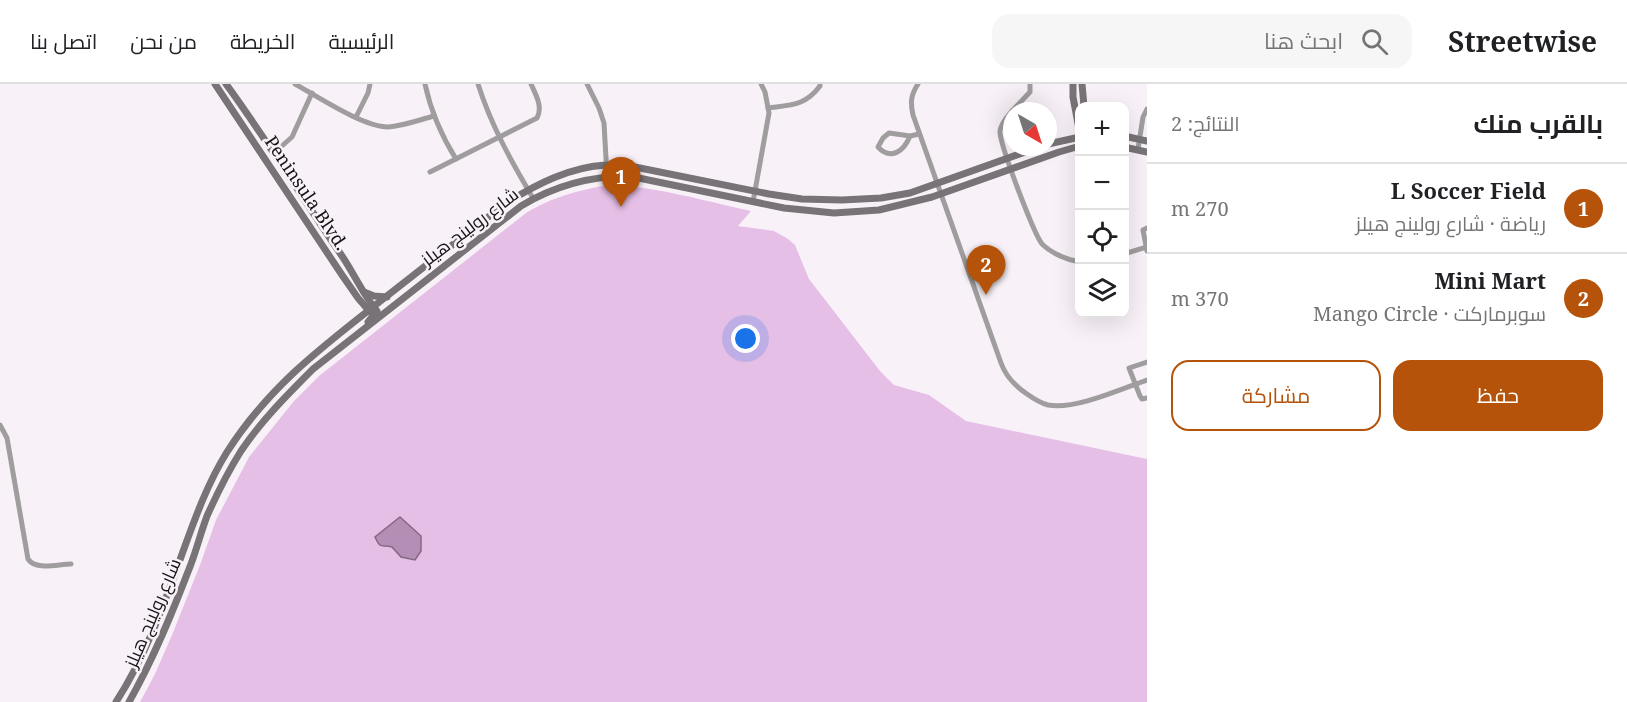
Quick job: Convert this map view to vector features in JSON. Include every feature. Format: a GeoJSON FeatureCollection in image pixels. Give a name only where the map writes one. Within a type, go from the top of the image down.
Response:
{"type":"FeatureCollection","features":[{"type":"Feature","properties":{"kind":"main road","name":"Peninsula Blvd."},"geometry":{"type":"LineString","coordinates":[[215,84],[358,298],[373,309]]}},
{"type":"Feature","properties":{"kind":"main road","name":"Peninsula Blvd."},"geometry":{"type":"LineString","coordinates":[[226,84],[354,274],[373,309]]}},
{"type":"Feature","properties":{"kind":"main road"},"geometry":{"type":"LineString","coordinates":[[1073,84],[1075,108]]}},
{"type":"Feature","properties":{"kind":"main road"},"geometry":{"type":"LineString","coordinates":[[1082,84],[1084,102]]}},
{"type":"Feature","properties":{"kind":"main road"},"geometry":{"type":"LineString","coordinates":[[1057,142],[1075,137]]}},
{"type":"Feature","properties":{"kind":"main road","name":"شارع رولينج هيلز"},"geometry":{"type":"LineString","coordinates":[[129,702],[164,632],[207,516],[241,452],[287,394],[313,369],[363,329],[533,198],[552,189],[585,180],[607,176],[629,176],[784,208],[834,213],[879,210],[941,194],[1075,147]]}},
{"type":"Feature","properties":{"kind":"main road"},"geometry":{"type":"LineString","coordinates":[[1129,148],[1147,152]]}},
{"type":"Feature","properties":{"kind":"main road","name":"شارع رولينج هيلز"},"geometry":{"type":"LineString","coordinates":[[116,702],[140,660],[155,626],[197,511],[226,454],[252,416],[284,381],[322,347],[507,202],[563,174],[606,165],[630,166],[802,199],[842,200],[890,196],[910,193],[1015,156]]}},
{"type":"Feature","properties":{"kind":"main road"},"geometry":{"type":"LineString","coordinates":[[448,249],[454,258]]}},
{"type":"Feature","properties":{"kind":"main road"},"geometry":{"type":"LineString","coordinates":[[364,292],[387,297]]}},
{"type":"Feature","properties":{"kind":"main road"},"geometry":{"type":"LineString","coordinates":[[358,298],[360,307],[358,319]]}},
{"type":"Feature","properties":{"kind":"main road"},"geometry":{"type":"LineString","coordinates":[[363,329],[373,309],[384,313]]}},
{"type":"Feature","properties":{"kind":"street"},"geometry":{"type":"LineString","coordinates":[[295,84],[369,123],[388,127],[434,116]]}},
{"type":"Feature","properties":{"kind":"street"},"geometry":{"type":"LineString","coordinates":[[356,117],[370,84]]}},
{"type":"Feature","properties":{"kind":"street"},"geometry":{"type":"LineString","coordinates":[[425,84],[443,138],[456,159]]}},
{"type":"Feature","properties":{"kind":"street"},"geometry":{"type":"LineString","coordinates":[[478,84],[500,138],[533,198]]}},
{"type":"Feature","properties":{"kind":"street"},"geometry":{"type":"LineString","coordinates":[[430,172],[537,118],[540,105],[531,84]]}},
{"type":"Feature","properties":{"kind":"street"},"geometry":{"type":"LineString","coordinates":[[586,84],[604,123],[607,176]]}},
{"type":"Feature","properties":{"kind":"street"},"geometry":{"type":"LineString","coordinates":[[753,202],[768,121],[765,92],[761,84]]}},
{"type":"Feature","properties":{"kind":"street"},"geometry":{"type":"LineString","coordinates":[[768,108],[803,102],[814,94],[820,84]]}},
{"type":"Feature","properties":{"kind":"street"},"geometry":{"type":"LineString","coordinates":[[918,84],[912,93],[910,103],[1002,367],[1013,384],[1035,400],[1047,405],[1058,406],[1084,402],[1147,380]]}},
{"type":"Feature","properties":{"kind":"street"},"geometry":{"type":"LineString","coordinates":[[1021,102],[1030,92],[1030,84]]}},
{"type":"Feature","properties":{"kind":"street"},"geometry":{"type":"LineString","coordinates":[[274,153],[292,137],[312,93]]}},
{"type":"Feature","properties":{"kind":"street"},"geometry":{"type":"LineString","coordinates":[[1138,149],[1143,140],[1143,117],[1147,109]]}},
{"type":"Feature","properties":{"kind":"street"},"geometry":{"type":"LineString","coordinates":[[1003,123],[1000,127],[1003,146]]}},
{"type":"Feature","properties":{"kind":"street"},"geometry":{"type":"LineString","coordinates":[[910,136],[900,151],[891,154],[884,153],[878,147],[883,138],[889,134],[910,136],[920,134]]}},
{"type":"Feature","properties":{"kind":"street"},"geometry":{"type":"LineString","coordinates":[[1006,156],[1042,243],[1055,253],[1075,261]]}},
{"type":"Feature","properties":{"kind":"street"},"geometry":{"type":"LineString","coordinates":[[1129,253],[1147,248],[1143,230],[1147,228]]}},
{"type":"Feature","properties":{"kind":"street"},"geometry":{"type":"LineString","coordinates":[[1147,362],[1129,368],[1142,399],[1147,398]]}},
{"type":"Feature","properties":{"kind":"street"},"geometry":{"type":"LineString","coordinates":[[0,425],[7,438],[28,559],[38,566],[71,564]]}},
{"type":"Feature","properties":{"kind":"shaded area"},"geometry":{"type":"Polygon","coordinates":[[[607,185],[662,191],[751,211],[738,226],[774,231],[795,245],[809,279],[880,371],[894,385],[929,395],[966,421],[1147,459],[1147,702],[140,702],[172,635],[216,520],[249,457],[294,401],[319,376],[526,213],[565,195],[607,185]]]}},
{"type":"Feature","properties":{"kind":"shaded area"},"geometry":{"type":"Polygon","coordinates":[[[400,517],[421,536],[421,551],[415,560],[401,557],[392,547],[380,545],[375,537],[400,517]]]}},
{"type":"Feature","properties":{"kind":"place","name":"L Soccer Field"},"geometry":{"type":"Point","coordinates":[621,207]}},
{"type":"Feature","properties":{"kind":"place","name":"Mini Mart"},"geometry":{"type":"Point","coordinates":[986,295]}}]}
